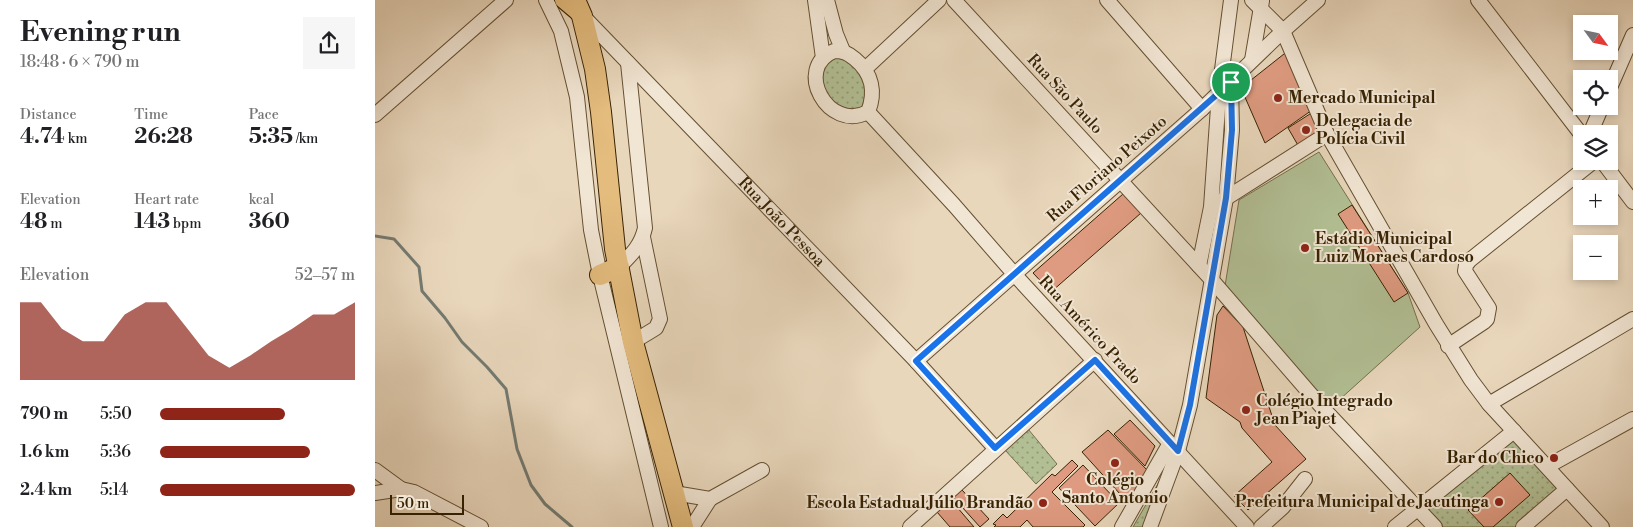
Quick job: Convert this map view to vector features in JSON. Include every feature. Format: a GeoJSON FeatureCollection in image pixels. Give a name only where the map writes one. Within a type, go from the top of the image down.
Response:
{"type":"FeatureCollection","features":[{"type":"Feature","properties":{"kind":"highway"},"geometry":{"type":"LineString","coordinates":[[579,8],[595,70],[615,249],[633,342],[683,527]]}},
{"type":"Feature","properties":{"kind":"highway"},"geometry":{"type":"LineString","coordinates":[[600,275],[619,267]]}},
{"type":"Feature","properties":{"kind":"main road","name":"Rua João Pessoa"},"geometry":{"type":"LineString","coordinates":[[563,0],[579,8]]}},
{"type":"Feature","properties":{"kind":"street"},"geometry":{"type":"LineString","coordinates":[[375,115],[506,0]]}},
{"type":"Feature","properties":{"kind":"street"},"geometry":{"type":"LineString","coordinates":[[546,0],[561,31],[577,97],[591,230],[600,275],[661,527]]}},
{"type":"Feature","properties":{"kind":"street"},"geometry":{"type":"LineString","coordinates":[[815,0],[823,58],[818,69],[817,88],[821,98],[828,106],[849,116],[860,116],[868,112],[872,101],[871,80],[865,69],[843,51],[836,34],[827,0]]}},
{"type":"Feature","properties":{"kind":"street"},"geometry":{"type":"LineString","coordinates":[[865,69],[939,0]]}},
{"type":"Feature","properties":{"kind":"street","name":"Rua São Paulo"},"geometry":{"type":"LineString","coordinates":[[954,0],[1211,279],[1320,405],[1435,527]]}},
{"type":"Feature","properties":{"kind":"street"},"geometry":{"type":"LineString","coordinates":[[1107,0],[1202,109]]}},
{"type":"Feature","properties":{"kind":"street"},"geometry":{"type":"LineString","coordinates":[[1199,266],[1211,207],[1219,93],[1231,0]]}},
{"type":"Feature","properties":{"kind":"street","name":"Rua Floriano Peixoto"},"geometry":{"type":"LineString","coordinates":[[916,361],[1202,109],[1318,0]]}},
{"type":"Feature","properties":{"kind":"street"},"geometry":{"type":"LineString","coordinates":[[1478,0],[1574,125]]}},
{"type":"Feature","properties":{"kind":"street"},"geometry":{"type":"LineString","coordinates":[[1258,3],[1283,31],[1327,134],[1448,346],[1489,404],[1548,466],[1602,527]]}},
{"type":"Feature","properties":{"kind":"street"},"geometry":{"type":"LineString","coordinates":[[1252,60],[1258,3]]}},
{"type":"Feature","properties":{"kind":"street","name":"Rua João Pessoa"},"geometry":{"type":"LineString","coordinates":[[579,8],[628,63],[916,361],[995,448]]}},
{"type":"Feature","properties":{"kind":"street"},"geometry":{"type":"LineString","coordinates":[[1618,70],[1633,35]]}},
{"type":"Feature","properties":{"kind":"street"},"geometry":{"type":"LineString","coordinates":[[823,58],[834,51],[843,51]]}},
{"type":"Feature","properties":{"kind":"street"},"geometry":{"type":"LineString","coordinates":[[619,267],[636,250],[643,237],[645,228],[628,63]]}},
{"type":"Feature","properties":{"kind":"street"},"geometry":{"type":"LineString","coordinates":[[1150,527],[1174,447],[1190,405],[1226,198],[1232,130],[1231,82]]}},
{"type":"Feature","properties":{"kind":"street","name":"Rua Américo Prado"},"geometry":{"type":"LineString","coordinates":[[868,112],[1247,527]]}},
{"type":"Feature","properties":{"kind":"street"},"geometry":{"type":"LineString","coordinates":[[1211,207],[1327,134]]}},
{"type":"Feature","properties":{"kind":"street"},"geometry":{"type":"LineString","coordinates":[[1448,346],[1484,322],[1489,314],[1489,308],[1465,271],[1466,265],[1583,170]]}},
{"type":"Feature","properties":{"kind":"street"},"geometry":{"type":"LineString","coordinates":[[1609,170],[1633,202]]}},
{"type":"Feature","properties":{"kind":"street"},"geometry":{"type":"LineString","coordinates":[[633,342],[656,328],[660,319],[643,237]]}},
{"type":"Feature","properties":{"kind":"street"},"geometry":{"type":"LineString","coordinates":[[1489,404],[1633,318]]}},
{"type":"Feature","properties":{"kind":"street"},"geometry":{"type":"LineString","coordinates":[[910,527],[995,448],[1095,360]]}},
{"type":"Feature","properties":{"kind":"street"},"geometry":{"type":"LineString","coordinates":[[1548,466],[1633,419]]}},
{"type":"Feature","properties":{"kind":"street"},"geometry":{"type":"LineString","coordinates":[[1395,527],[1514,431]]}},
{"type":"Feature","properties":{"kind":"street"},"geometry":{"type":"LineString","coordinates":[[1122,527],[1174,447]]}},
{"type":"Feature","properties":{"kind":"street"},"geometry":{"type":"LineString","coordinates":[[375,470],[401,488],[433,501],[481,527]]}},
{"type":"Feature","properties":{"kind":"street"},"geometry":{"type":"LineString","coordinates":[[692,527],[710,500],[762,470]]}},
{"type":"Feature","properties":{"kind":"street"},"geometry":{"type":"LineString","coordinates":[[1261,527],[1283,507],[1305,478]]}},
{"type":"Feature","properties":{"kind":"street"},"geometry":{"type":"LineString","coordinates":[[375,493],[401,488]]}},
{"type":"Feature","properties":{"kind":"street"},"geometry":{"type":"LineString","coordinates":[[1523,527],[1567,489]]}},
{"type":"Feature","properties":{"kind":"street"},"geometry":{"type":"LineString","coordinates":[[674,493],[710,500]]}},
{"type":"Feature","properties":{"kind":"green space"},"geometry":{"type":"Polygon","coordinates":[[[840,57],[854,66],[867,87],[865,103],[860,110],[835,107],[822,89],[823,69],[827,60],[840,57]]]}},
{"type":"Feature","properties":{"kind":"green space","name":"Estádio Municipal Luiz Moraes Cardoso"},"geometry":{"type":"Polygon","coordinates":[[[1319,152],[1408,293],[1420,327],[1328,410],[1224,292],[1239,200],[1319,152]]]}},
{"type":"Feature","properties":{"kind":"green space"},"geometry":{"type":"Polygon","coordinates":[[[1028,429],[1057,464],[1036,484],[1005,450],[1028,429]]]}},
{"type":"Feature","properties":{"kind":"green space"},"geometry":{"type":"Polygon","coordinates":[[[1514,431],[1567,489],[1523,527],[1435,527],[1417,508],[1514,431]]]}},
{"type":"Feature","properties":{"kind":"green space"},"geometry":{"type":"Polygon","coordinates":[[[1174,456],[1153,527],[1133,527],[1174,456]]]}},
{"type":"Feature","properties":{"kind":"building","name":"Mercado Municipal"},"geometry":{"type":"Polygon","coordinates":[[[1289,50],[1315,108],[1265,143],[1241,88],[1289,50]]]}},
{"type":"Feature","properties":{"kind":"building","name":"Delegacia de Polícia Civil"},"geometry":{"type":"Polygon","coordinates":[[[1313,112],[1323,131],[1299,147],[1288,128],[1313,112]]]}},
{"type":"Feature","properties":{"kind":"building"},"geometry":{"type":"Polygon","coordinates":[[[1123,194],[1141,213],[1051,292],[1033,273],[1123,194]]]}},
{"type":"Feature","properties":{"kind":"building"},"geometry":{"type":"Polygon","coordinates":[[[1352,205],[1408,293],[1394,302],[1338,214],[1352,205]]]}},
{"type":"Feature","properties":{"kind":"building","name":"Colégio Integrado Jean Piajet"},"geometry":{"type":"Polygon","coordinates":[[[1223,306],[1243,327],[1275,425],[1306,459],[1248,510],[1234,496],[1272,462],[1242,428],[1240,422],[1206,398],[1217,315],[1223,306]]]}},
{"type":"Feature","properties":{"kind":"building"},"geometry":{"type":"Polygon","coordinates":[[[1130,420],[1155,446],[1145,466],[1114,434],[1130,420]]]}},
{"type":"Feature","properties":{"kind":"building","name":"Colégio Santo Antonio"},"geometry":{"type":"Polygon","coordinates":[[[1108,430],[1150,473],[1130,505],[1082,452],[1108,430]]]}},
{"type":"Feature","properties":{"kind":"building","name":"Escola Estadual Júlio Brandão"},"geometry":{"type":"Polygon","coordinates":[[[1072,460],[1078,466],[1052,492],[1085,525],[1083,527],[1033,527],[1027,520],[1020,527],[994,527],[996,525],[993,524],[1003,514],[1007,518],[1052,474],[1055,476],[1072,460]]]}},
{"type":"Feature","properties":{"kind":"building"},"geometry":{"type":"Polygon","coordinates":[[[1083,465],[1119,503],[1095,526],[1059,488],[1083,465]]]}},
{"type":"Feature","properties":{"kind":"building","name":"Prefeitura Municipal de Jacutinga"},"geometry":{"type":"Polygon","coordinates":[[[1510,473],[1530,495],[1493,527],[1484,527],[1468,510],[1510,473]]]}},
{"type":"Feature","properties":{"kind":"building"},"geometry":{"type":"Polygon","coordinates":[[[962,490],[989,519],[980,527],[953,497],[962,490]]]}},
{"type":"Feature","properties":{"kind":"building"},"geometry":{"type":"Polygon","coordinates":[[[951,500],[974,527],[950,527],[937,512],[951,500]]]}},
{"type":"Feature","properties":{"kind":"waterway"},"geometry":{"type":"LineString","coordinates":[[375,236],[394,239],[419,267],[422,291],[462,342],[506,389],[517,449],[531,485],[545,504],[572,527]]}},
{"type":"Feature","properties":{"kind":"place","name":"Mercado Municipal"},"geometry":{"type":"Point","coordinates":[1278,98]}},
{"type":"Feature","properties":{"kind":"place","name":"Delegacia de Polícia Civil"},"geometry":{"type":"Point","coordinates":[1306,130]}},
{"type":"Feature","properties":{"kind":"place","name":"Estádio Municipal Luiz Moraes Cardoso"},"geometry":{"type":"Point","coordinates":[1305,248]}},
{"type":"Feature","properties":{"kind":"place","name":"Colégio Integrado Jean Piajet"},"geometry":{"type":"Point","coordinates":[1246,410]}},
{"type":"Feature","properties":{"kind":"place","name":"Bar do Chico"},"geometry":{"type":"Point","coordinates":[1554,458]}},
{"type":"Feature","properties":{"kind":"place","name":"Colégio Santo Antonio"},"geometry":{"type":"Point","coordinates":[1115,463]}},
{"type":"Feature","properties":{"kind":"place","name":"Prefeitura Municipal de Jacutinga"},"geometry":{"type":"Point","coordinates":[1499,502]}},
{"type":"Feature","properties":{"kind":"place","name":"Escola Estadual Júlio Brandão"},"geometry":{"type":"Point","coordinates":[1043,503]}},
{"type":"Feature","properties":{"kind":"route"},"geometry":{"type":"LineString","coordinates":[[1231,82],[1232,130],[1226,198],[1190,405],[1178,451],[1095,360],[995,448],[916,361],[1231,82]]}}]}
